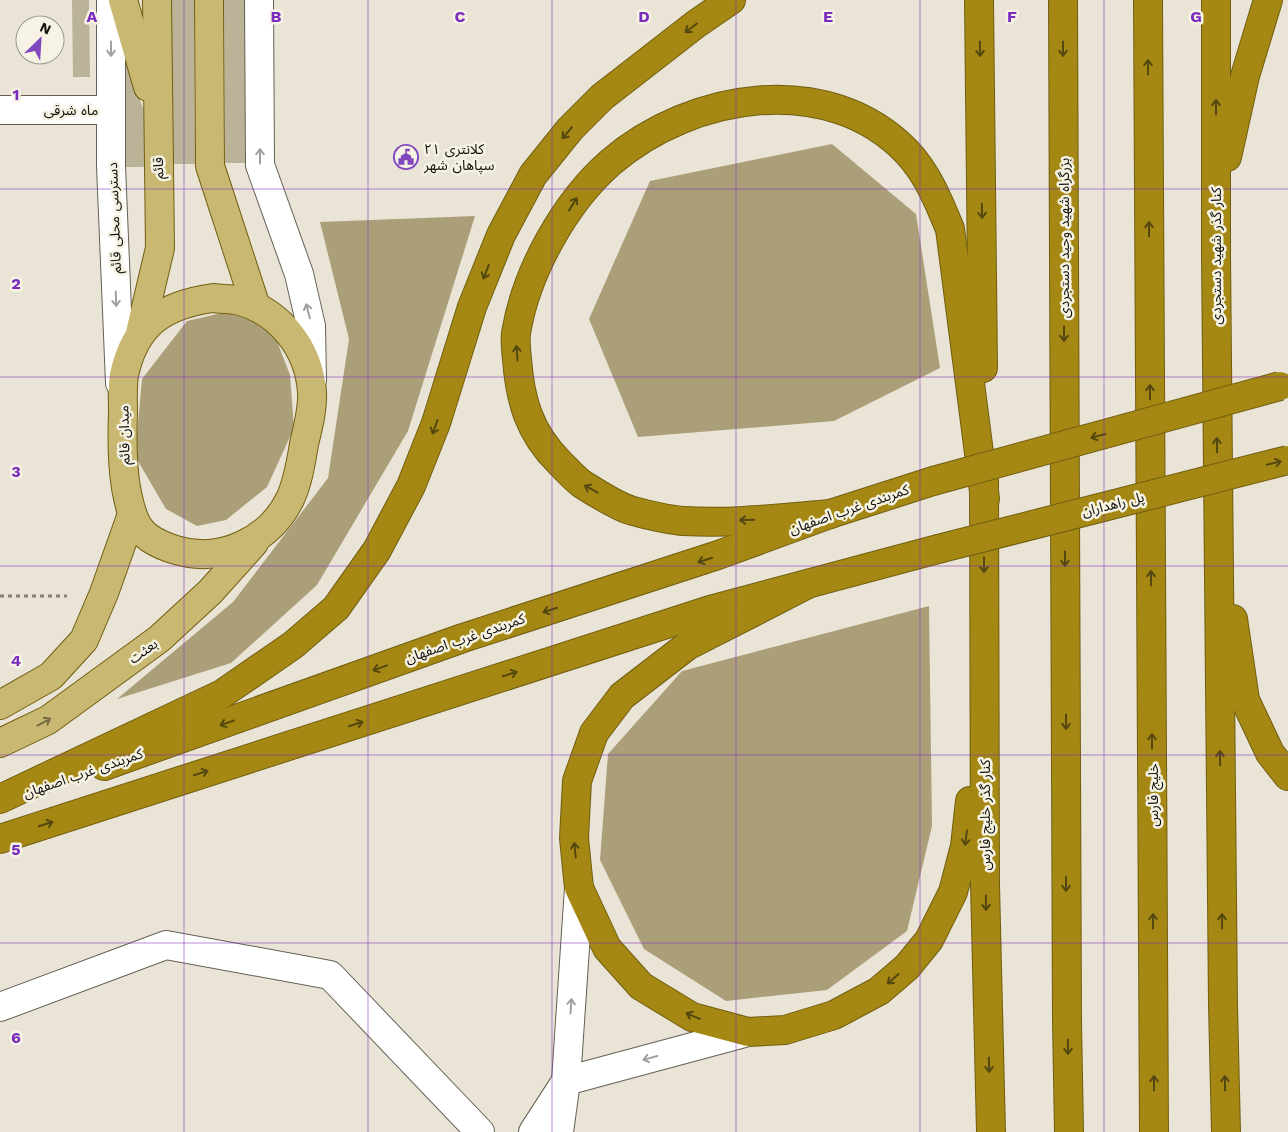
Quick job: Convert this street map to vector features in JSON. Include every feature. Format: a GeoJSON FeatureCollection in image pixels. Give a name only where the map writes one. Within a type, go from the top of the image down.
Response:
{"type":"FeatureCollection","features":[{"type":"Feature","properties":{"kind":"highway"},"geometry":{"type":"LineString","coordinates":[[0,800],[222,694],[293,645],[336,608],[377,550],[411,486],[436,423],[472,306],[501,235],[533,175],[570,129],[602,97],[696,24],[731,0]]}},
{"type":"Feature","properties":{"kind":"highway"},"geometry":{"type":"LineString","coordinates":[[979,0],[984,499]]}},
{"type":"Feature","properties":{"kind":"highway","name":"بزرگراه شهید وحید دستجردی"},"geometry":{"type":"LineString","coordinates":[[1063,0],[1069,1132]]}},
{"type":"Feature","properties":{"kind":"highway","name":"خلیج فارس"},"geometry":{"type":"LineString","coordinates":[[1148,0],[1154,1132]]}},
{"type":"Feature","properties":{"kind":"highway","name":"کنار گذر شهید دستجردی"},"geometry":{"type":"LineString","coordinates":[[1216,0],[1218,511]]}},
{"type":"Feature","properties":{"kind":"highway"},"geometry":{"type":"LineString","coordinates":[[1216,210],[1245,76],[1268,0]]}},
{"type":"Feature","properties":{"kind":"highway"},"geometry":{"type":"LineString","coordinates":[[830,514],[753,520],[682,521],[629,510],[581,483],[545,448],[527,416],[518,378],[515,335],[527,288],[546,247],[577,197],[612,162],[646,138],[689,115],[728,104],[778,98],[812,102],[848,112],[882,130],[908,153],[933,188],[950,229],[984,499]]}},
{"type":"Feature","properties":{"kind":"highway","name":"کمربندی غرب اصفهان"},"geometry":{"type":"LineString","coordinates":[[0,800],[178,740],[463,638],[718,555],[830,514],[933,481],[1285,385]]}},
{"type":"Feature","properties":{"kind":"highway","name":"پل راهداران"},"geometry":{"type":"LineString","coordinates":[[806,584],[1288,460]]}},
{"type":"Feature","properties":{"kind":"highway","name":"کنار گذر خلیج فارس"},"geometry":{"type":"LineString","coordinates":[[984,499],[986,894],[991,1132]]}},
{"type":"Feature","properties":{"kind":"highway"},"geometry":{"type":"LineString","coordinates":[[1218,511],[1245,700],[1270,753],[1288,776]]}},
{"type":"Feature","properties":{"kind":"highway"},"geometry":{"type":"LineString","coordinates":[[1218,511],[1226,1132]]}},
{"type":"Feature","properties":{"kind":"highway"},"geometry":{"type":"LineString","coordinates":[[806,584],[687,646],[622,696],[594,733],[577,781],[574,838],[579,888],[607,948],[641,986],[692,1018],[748,1032],[785,1030],[834,1015],[879,991],[907,967],[929,940],[953,892],[965,846],[984,686]]}},
{"type":"Feature","properties":{"kind":"highway"},"geometry":{"type":"LineString","coordinates":[[0,839],[710,610],[806,584]]}},
{"type":"Feature","properties":{"kind":"main road"},"geometry":{"type":"LineString","coordinates":[[123,0],[158,119]]}},
{"type":"Feature","properties":{"kind":"main road","name":"قائم"},"geometry":{"type":"LineString","coordinates":[[140,334],[160,248],[157,0]]}},
{"type":"Feature","properties":{"kind":"main road"},"geometry":{"type":"LineString","coordinates":[[209,0],[210,166],[256,307]]}},
{"type":"Feature","properties":{"kind":"main road","name":"میدان قائم"},"geometry":{"type":"LineString","coordinates":[[213,298],[235,300],[256,307],[274,318],[290,334],[302,352],[310,372],[311,414],[291,498],[279,517],[264,532],[246,544],[226,552],[204,554],[182,552],[162,546],[146,537],[135,522],[126,486],[122,436],[124,376],[130,354],[140,334],[153,320],[171,308],[192,301],[213,298]]}},
{"type":"Feature","properties":{"kind":"main road"},"geometry":{"type":"LineString","coordinates":[[0,705],[51,676],[84,640],[104,594],[132,514]]}},
{"type":"Feature","properties":{"kind":"main road","name":"بعثت"},"geometry":{"type":"LineString","coordinates":[[0,743],[48,720],[159,639],[210,592],[264,532]]}},
{"type":"Feature","properties":{"kind":"street","name":"دسترسی محلی قائم"},"geometry":{"type":"LineString","coordinates":[[111,0],[111,166],[122,436]]}},
{"type":"Feature","properties":{"kind":"street"},"geometry":{"type":"LineString","coordinates":[[259,0],[260,165],[299,274],[312,326],[312,394]]}},
{"type":"Feature","properties":{"kind":"street","name":"ماه شرقی"},"geometry":{"type":"LineString","coordinates":[[0,110],[111,110]]}},
{"type":"Feature","properties":{"kind":"street"},"geometry":{"type":"LineString","coordinates":[[559,1132],[566,1081],[579,888]]}},
{"type":"Feature","properties":{"kind":"street"},"geometry":{"type":"LineString","coordinates":[[0,1007],[166,945],[330,975],[480,1132]]}},
{"type":"Feature","properties":{"kind":"street"},"geometry":{"type":"LineString","coordinates":[[533,1132],[566,1081],[748,1032]]}},
{"type":"Feature","properties":{"kind":"path"},"geometry":{"type":"LineString","coordinates":[[0,596],[66,596]]}},
{"type":"Feature","properties":{"kind":"shaded area"},"geometry":{"type":"Polygon","coordinates":[[[72,0],[89,0],[90,77],[73,77],[72,0]]]}},
{"type":"Feature","properties":{"kind":"shaded area"},"geometry":{"type":"Polygon","coordinates":[[[166,0],[194,0],[195,164],[167,164],[166,0]]]}},
{"type":"Feature","properties":{"kind":"shaded area"},"geometry":{"type":"Polygon","coordinates":[[[224,0],[246,0],[247,163],[225,163],[224,0]]]}},
{"type":"Feature","properties":{"kind":"shaded area"},"geometry":{"type":"Polygon","coordinates":[[[123,57],[145,113],[146,167],[123,167],[123,57]]]}},
{"type":"Feature","properties":{"kind":"shaded area"},"geometry":{"type":"Polygon","coordinates":[[[832,144],[916,214],[940,368],[834,421],[638,437],[589,319],[650,181],[832,144]]]}},
{"type":"Feature","properties":{"kind":"shaded area"},"geometry":{"type":"Polygon","coordinates":[[[475,216],[408,431],[317,585],[231,663],[117,699],[233,602],[328,478],[349,339],[320,222],[475,216]]]}},
{"type":"Feature","properties":{"kind":"shaded area"},"geometry":{"type":"Polygon","coordinates":[[[235,310],[273,331],[290,375],[294,428],[267,487],[226,520],[197,526],[166,509],[135,456],[142,379],[187,321],[235,310]]]}},
{"type":"Feature","properties":{"kind":"shaded area"},"geometry":{"type":"Polygon","coordinates":[[[929,606],[932,826],[907,931],[827,990],[726,1001],[644,949],[600,860],[608,754],[682,671],[929,606]]]}},
{"type":"Feature","properties":{"kind":"place","name":"کلانتری ۲۱ سپاهان شهر"},"geometry":{"type":"Point","coordinates":[406,157]}}]}
